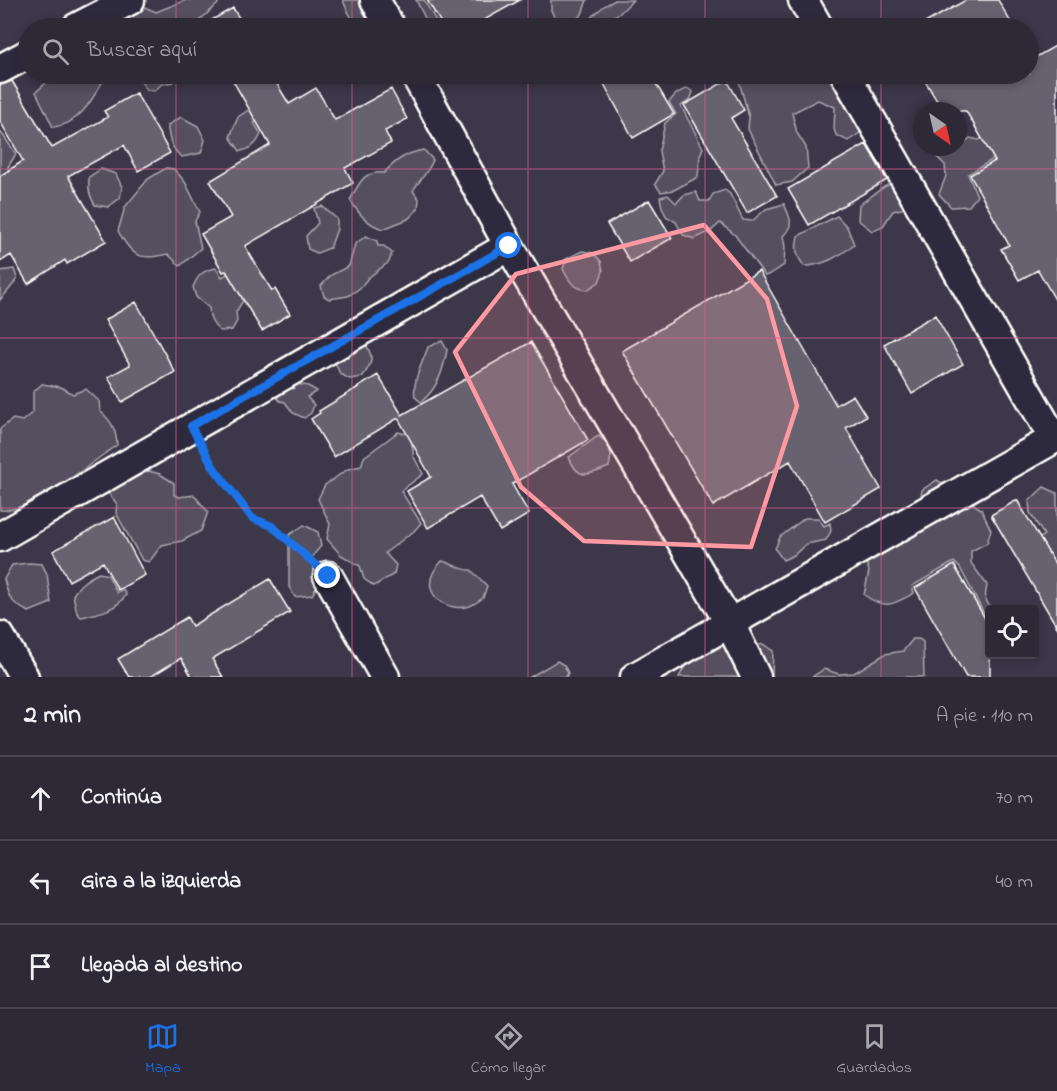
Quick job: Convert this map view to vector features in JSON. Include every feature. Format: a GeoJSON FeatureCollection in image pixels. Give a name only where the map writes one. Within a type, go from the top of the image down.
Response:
{"type":"FeatureCollection","features":[{"type":"Feature","properties":{"kind":"street"},"geometry":{"type":"LineString","coordinates":[[95,18],[130,0]]}},
{"type":"Feature","properties":{"kind":"street"},"geometry":{"type":"LineString","coordinates":[[375,0],[385,18]]}},
{"type":"Feature","properties":{"kind":"street"},"geometry":{"type":"LineString","coordinates":[[803,0],[813,18]]}},
{"type":"Feature","properties":{"kind":"street"},"geometry":{"type":"LineString","coordinates":[[0,69],[18,59]]}},
{"type":"Feature","properties":{"kind":"street"},"geometry":{"type":"LineString","coordinates":[[420,84],[509,246],[730,624],[756,677]]}},
{"type":"Feature","properties":{"kind":"street"},"geometry":{"type":"LineString","coordinates":[[635,677],[1056,438],[851,84]]}},
{"type":"Feature","properties":{"kind":"street"},"geometry":{"type":"LineString","coordinates":[[0,537],[509,246]]}},
{"type":"Feature","properties":{"kind":"street"},"geometry":{"type":"LineString","coordinates":[[328,576],[385,677]]}},
{"type":"Feature","properties":{"kind":"street"},"geometry":{"type":"LineString","coordinates":[[0,636],[24,677]]}},
{"type":"Feature","properties":{"kind":"path"},"geometry":{"type":"LineString","coordinates":[[191,426],[214,468],[252,518],[272,526],[328,576]]}},
{"type":"Feature","properties":{"kind":"highlighted area"},"geometry":{"type":"Polygon","coordinates":[[[704,225],[767,299],[797,406],[751,547],[584,541],[521,487],[455,352],[516,274],[704,225]]]}},
{"type":"Feature","properties":{"kind":"shaded area"},"geometry":{"type":"Polygon","coordinates":[[[186,0],[218,0],[218,4],[202,18],[107,18],[133,2],[156,12],[186,0]]]}},
{"type":"Feature","properties":{"kind":"shaded area"},"geometry":{"type":"Polygon","coordinates":[[[343,0],[380,0],[389,18],[353,18],[343,0]]]}},
{"type":"Feature","properties":{"kind":"shaded area"},"geometry":{"type":"Polygon","coordinates":[[[416,0],[424,0],[434,18],[425,18],[416,0]]]}},
{"type":"Feature","properties":{"kind":"shaded area"},"geometry":{"type":"Polygon","coordinates":[[[551,0],[587,0],[582,14],[578,18],[555,18],[551,10],[551,0]]]}},
{"type":"Feature","properties":{"kind":"shaded area"},"geometry":{"type":"Polygon","coordinates":[[[615,0],[633,0],[620,13],[610,18],[590,18],[615,0]]]}},
{"type":"Feature","properties":{"kind":"shaded area"},"geometry":{"type":"Polygon","coordinates":[[[45,84],[101,84],[92,100],[79,115],[63,125],[53,127],[36,92],[45,84]]]}},
{"type":"Feature","properties":{"kind":"shaded area"},"geometry":{"type":"Polygon","coordinates":[[[143,84],[162,84],[154,91],[147,90],[143,84]]]}},
{"type":"Feature","properties":{"kind":"shaded area"},"geometry":{"type":"Polygon","coordinates":[[[740,84],[855,84],[866,129],[848,141],[836,135],[835,107],[818,100],[792,113],[797,133],[806,147],[808,168],[792,182],[776,185],[748,129],[749,117],[740,84]]]}},
{"type":"Feature","properties":{"kind":"shaded area"},"geometry":{"type":"Polygon","coordinates":[[[687,88],[693,92],[690,100],[681,106],[703,148],[698,177],[674,190],[661,192],[655,184],[663,171],[659,151],[665,123],[676,114],[669,102],[676,94],[687,88]]]}},
{"type":"Feature","properties":{"kind":"shaded area"},"geometry":{"type":"Polygon","coordinates":[[[250,109],[259,120],[254,123],[261,134],[253,146],[240,151],[230,137],[238,117],[250,109]]]}},
{"type":"Feature","properties":{"kind":"shaded area"},"geometry":{"type":"Polygon","coordinates":[[[181,117],[198,126],[205,140],[201,153],[182,157],[173,147],[168,125],[181,117]]]}},
{"type":"Feature","properties":{"kind":"shaded area"},"geometry":{"type":"Polygon","coordinates":[[[1004,126],[1022,142],[968,174],[977,196],[969,206],[951,207],[939,194],[946,176],[945,165],[936,156],[967,156],[967,141],[970,138],[979,140],[1004,126]]]}},
{"type":"Feature","properties":{"kind":"shaded area"},"geometry":{"type":"Polygon","coordinates":[[[0,131],[16,154],[8,167],[10,180],[0,183],[0,131]]]}},
{"type":"Feature","properties":{"kind":"shaded area"},"geometry":{"type":"Polygon","coordinates":[[[424,150],[433,160],[413,191],[419,199],[418,209],[408,219],[383,229],[360,214],[350,200],[362,179],[371,174],[384,173],[402,158],[424,150]]]}},
{"type":"Feature","properties":{"kind":"shaded area"},"geometry":{"type":"Polygon","coordinates":[[[166,168],[174,169],[185,182],[200,212],[195,221],[201,248],[180,266],[168,254],[150,257],[138,255],[128,247],[118,231],[125,207],[148,179],[166,168]]]}},
{"type":"Feature","properties":{"kind":"shaded area"},"geometry":{"type":"Polygon","coordinates":[[[101,169],[116,174],[122,187],[120,198],[108,207],[95,205],[89,192],[89,177],[101,169]]]}},
{"type":"Feature","properties":{"kind":"shaded area"},"geometry":{"type":"Polygon","coordinates":[[[909,175],[909,207],[893,211],[883,226],[872,231],[858,220],[859,205],[884,187],[909,175]]]}},
{"type":"Feature","properties":{"kind":"shaded area"},"geometry":{"type":"Polygon","coordinates":[[[725,190],[730,194],[743,220],[752,221],[766,209],[784,204],[790,224],[783,236],[784,265],[765,276],[735,235],[720,223],[711,231],[694,239],[683,235],[676,222],[666,216],[660,197],[668,195],[676,203],[684,195],[696,192],[700,201],[709,201],[713,194],[725,190]]]}},
{"type":"Feature","properties":{"kind":"shaded area"},"geometry":{"type":"Polygon","coordinates":[[[322,206],[337,219],[337,229],[330,248],[317,253],[308,249],[306,236],[318,223],[314,208],[322,206]]]}},
{"type":"Feature","properties":{"kind":"shaded area"},"geometry":{"type":"Polygon","coordinates":[[[837,216],[847,227],[854,244],[831,259],[804,266],[797,252],[798,236],[837,216]]]}},
{"type":"Feature","properties":{"kind":"shaded area"},"geometry":{"type":"Polygon","coordinates":[[[366,236],[377,241],[378,246],[384,246],[392,253],[389,262],[348,296],[329,299],[324,296],[321,286],[331,275],[349,266],[355,244],[366,236]]]}},
{"type":"Feature","properties":{"kind":"shaded area"},"geometry":{"type":"Polygon","coordinates":[[[582,251],[593,253],[601,261],[603,271],[599,282],[587,290],[578,288],[572,283],[563,269],[566,259],[582,251]]]}},
{"type":"Feature","properties":{"kind":"shaded area"},"geometry":{"type":"Polygon","coordinates":[[[216,268],[222,277],[236,269],[244,299],[236,312],[237,321],[232,330],[220,331],[215,326],[210,318],[209,308],[196,297],[193,287],[201,274],[216,268]]]}},
{"type":"Feature","properties":{"kind":"shaded area"},"geometry":{"type":"Polygon","coordinates":[[[14,269],[17,278],[0,300],[0,271],[14,269]]]}},
{"type":"Feature","properties":{"kind":"shaded area"},"geometry":{"type":"Polygon","coordinates":[[[363,340],[371,355],[369,367],[362,377],[350,379],[340,374],[335,362],[363,340]]]}},
{"type":"Feature","properties":{"kind":"shaded area"},"geometry":{"type":"Polygon","coordinates":[[[442,341],[447,350],[441,372],[432,391],[421,402],[415,397],[414,391],[418,372],[428,347],[442,341]]]}},
{"type":"Feature","properties":{"kind":"shaded area"},"geometry":{"type":"Polygon","coordinates":[[[42,384],[61,387],[73,394],[86,389],[99,401],[100,411],[108,418],[114,430],[117,445],[77,474],[28,504],[0,510],[0,429],[13,419],[22,421],[33,412],[33,392],[42,384]]]}},
{"type":"Feature","properties":{"kind":"shaded area"},"geometry":{"type":"Polygon","coordinates":[[[287,384],[293,389],[297,384],[317,391],[307,397],[314,405],[311,413],[304,418],[293,413],[285,402],[280,401],[275,395],[287,384]]]}},
{"type":"Feature","properties":{"kind":"shaded area"},"geometry":{"type":"Polygon","coordinates":[[[398,432],[410,435],[413,455],[423,474],[401,491],[421,523],[385,553],[396,565],[394,574],[374,586],[364,579],[360,566],[341,555],[327,539],[330,524],[318,499],[325,485],[348,469],[361,466],[364,457],[398,432]]]}},
{"type":"Feature","properties":{"kind":"shaded area"},"geometry":{"type":"Polygon","coordinates":[[[598,436],[609,443],[611,456],[609,467],[590,474],[580,473],[572,465],[569,457],[598,436]]]}},
{"type":"Feature","properties":{"kind":"shaded area"},"geometry":{"type":"Polygon","coordinates":[[[141,469],[160,474],[174,483],[174,495],[179,497],[194,495],[208,512],[201,531],[182,541],[162,545],[149,562],[142,560],[116,513],[117,504],[105,489],[141,469]]]}},
{"type":"Feature","properties":{"kind":"shaded area"},"geometry":{"type":"Polygon","coordinates":[[[937,480],[981,509],[991,530],[987,543],[971,551],[971,563],[987,585],[985,598],[989,605],[985,605],[985,615],[960,568],[954,562],[912,586],[914,593],[894,603],[878,603],[864,595],[869,571],[865,559],[916,527],[922,490],[937,480]]]}},
{"type":"Feature","properties":{"kind":"shaded area"},"geometry":{"type":"Polygon","coordinates":[[[1044,487],[1057,493],[1057,566],[1045,576],[1031,544],[1044,535],[1030,513],[1029,501],[1044,487]]]}},
{"type":"Feature","properties":{"kind":"shaded area"},"geometry":{"type":"Polygon","coordinates":[[[805,518],[818,518],[824,526],[830,523],[831,531],[826,540],[806,544],[794,555],[783,560],[775,549],[780,537],[805,518]]]}},
{"type":"Feature","properties":{"kind":"shaded area"},"geometry":{"type":"Polygon","coordinates":[[[304,525],[318,532],[321,546],[311,558],[316,565],[319,583],[312,595],[295,597],[289,587],[289,535],[304,525]]]}},
{"type":"Feature","properties":{"kind":"shaded area"},"geometry":{"type":"Polygon","coordinates":[[[442,561],[471,570],[487,586],[483,598],[462,608],[439,601],[431,589],[431,581],[434,571],[442,561]]]}},
{"type":"Feature","properties":{"kind":"shaded area"},"geometry":{"type":"Polygon","coordinates":[[[42,564],[47,574],[51,603],[29,612],[12,600],[4,579],[12,565],[42,564]]]}},
{"type":"Feature","properties":{"kind":"shaded area"},"geometry":{"type":"Polygon","coordinates":[[[99,573],[108,575],[117,593],[123,589],[126,595],[112,608],[81,617],[77,613],[73,595],[78,587],[99,573]]]}},
{"type":"Feature","properties":{"kind":"shaded area"},"geometry":{"type":"Polygon","coordinates":[[[726,634],[743,649],[763,644],[773,651],[772,677],[679,677],[687,662],[726,634]]]}},
{"type":"Feature","properties":{"kind":"shaded area"},"geometry":{"type":"Polygon","coordinates":[[[913,639],[923,642],[924,677],[812,677],[824,669],[839,674],[854,673],[885,654],[903,651],[913,639]]]}},
{"type":"Feature","properties":{"kind":"shaded area"},"geometry":{"type":"Polygon","coordinates":[[[557,661],[564,665],[568,673],[566,677],[530,677],[557,661]]]}},
{"type":"Feature","properties":{"kind":"building"},"geometry":{"type":"Polygon","coordinates":[[[427,0],[520,0],[488,18],[438,18],[427,0]]]}},
{"type":"Feature","properties":{"kind":"building"},"geometry":{"type":"Polygon","coordinates":[[[966,0],[998,0],[1008,18],[934,18],[966,0]]]}},
{"type":"Feature","properties":{"kind":"building"},"geometry":{"type":"Polygon","coordinates":[[[233,8],[239,18],[215,18],[233,8]]]}},
{"type":"Feature","properties":{"kind":"building"},"geometry":{"type":"Polygon","coordinates":[[[1057,45],[1057,303],[1038,270],[1019,280],[1001,249],[1009,245],[970,175],[995,161],[967,113],[967,102],[938,102],[927,84],[1039,84],[1039,55],[1057,45]]]}},
{"type":"Feature","properties":{"kind":"building"},"geometry":{"type":"Polygon","coordinates":[[[12,81],[52,148],[108,117],[104,111],[136,93],[170,153],[138,171],[124,145],[68,176],[106,241],[67,264],[65,260],[28,284],[11,255],[0,262],[0,176],[23,161],[0,121],[0,85],[12,81]]]}},
{"type":"Feature","properties":{"kind":"building"},"geometry":{"type":"Polygon","coordinates":[[[235,84],[277,84],[289,104],[316,88],[335,120],[391,89],[407,119],[385,131],[391,143],[345,168],[353,183],[245,246],[272,291],[275,289],[290,314],[262,331],[201,234],[231,217],[210,181],[270,145],[235,84]]]}},
{"type":"Feature","properties":{"kind":"building"},"geometry":{"type":"Polygon","coordinates":[[[604,84],[656,84],[674,114],[633,138],[604,84]]]}},
{"type":"Feature","properties":{"kind":"building"},"geometry":{"type":"Polygon","coordinates":[[[720,84],[729,84],[744,110],[731,118],[777,196],[747,213],[684,105],[720,84]]]}},
{"type":"Feature","properties":{"kind":"building"},"geometry":{"type":"Polygon","coordinates":[[[866,144],[887,180],[809,225],[788,189],[866,144]]]}},
{"type":"Feature","properties":{"kind":"building"},"geometry":{"type":"Polygon","coordinates":[[[649,200],[672,238],[630,262],[607,224],[649,200]]]}},
{"type":"Feature","properties":{"kind":"building"},"geometry":{"type":"Polygon","coordinates":[[[759,271],[836,405],[853,395],[866,416],[846,428],[881,489],[825,522],[790,461],[713,506],[622,351],[759,271]]]}},
{"type":"Feature","properties":{"kind":"building"},"geometry":{"type":"Polygon","coordinates":[[[136,302],[175,372],[122,402],[108,377],[130,365],[105,320],[136,302]]]}},
{"type":"Feature","properties":{"kind":"building"},"geometry":{"type":"Polygon","coordinates":[[[935,315],[963,364],[912,394],[884,344],[935,315]]]}},
{"type":"Feature","properties":{"kind":"building"},"geometry":{"type":"Polygon","coordinates":[[[531,342],[588,440],[512,484],[529,514],[500,531],[480,497],[428,528],[407,491],[431,477],[398,418],[334,457],[311,419],[320,413],[319,411],[378,375],[402,415],[531,342]]]}},
{"type":"Feature","properties":{"kind":"building"},"geometry":{"type":"Polygon","coordinates":[[[1017,500],[1057,567],[1057,627],[991,515],[1017,500]]]}},
{"type":"Feature","properties":{"kind":"building"},"geometry":{"type":"Polygon","coordinates":[[[114,517],[145,575],[118,590],[103,562],[69,581],[53,551],[114,517]]]}},
{"type":"Feature","properties":{"kind":"building"},"geometry":{"type":"Polygon","coordinates":[[[954,565],[985,618],[985,659],[990,659],[990,677],[966,677],[915,588],[954,565]]]}},
{"type":"Feature","properties":{"kind":"building"},"geometry":{"type":"Polygon","coordinates":[[[270,579],[290,612],[212,659],[223,677],[192,677],[181,658],[150,677],[129,677],[118,659],[187,617],[192,626],[270,579]]]}},
{"type":"Feature","properties":{"kind":"route"},"geometry":{"type":"LineString","coordinates":[[328,576],[272,526],[252,518],[214,468],[191,426],[509,246]]}}]}
